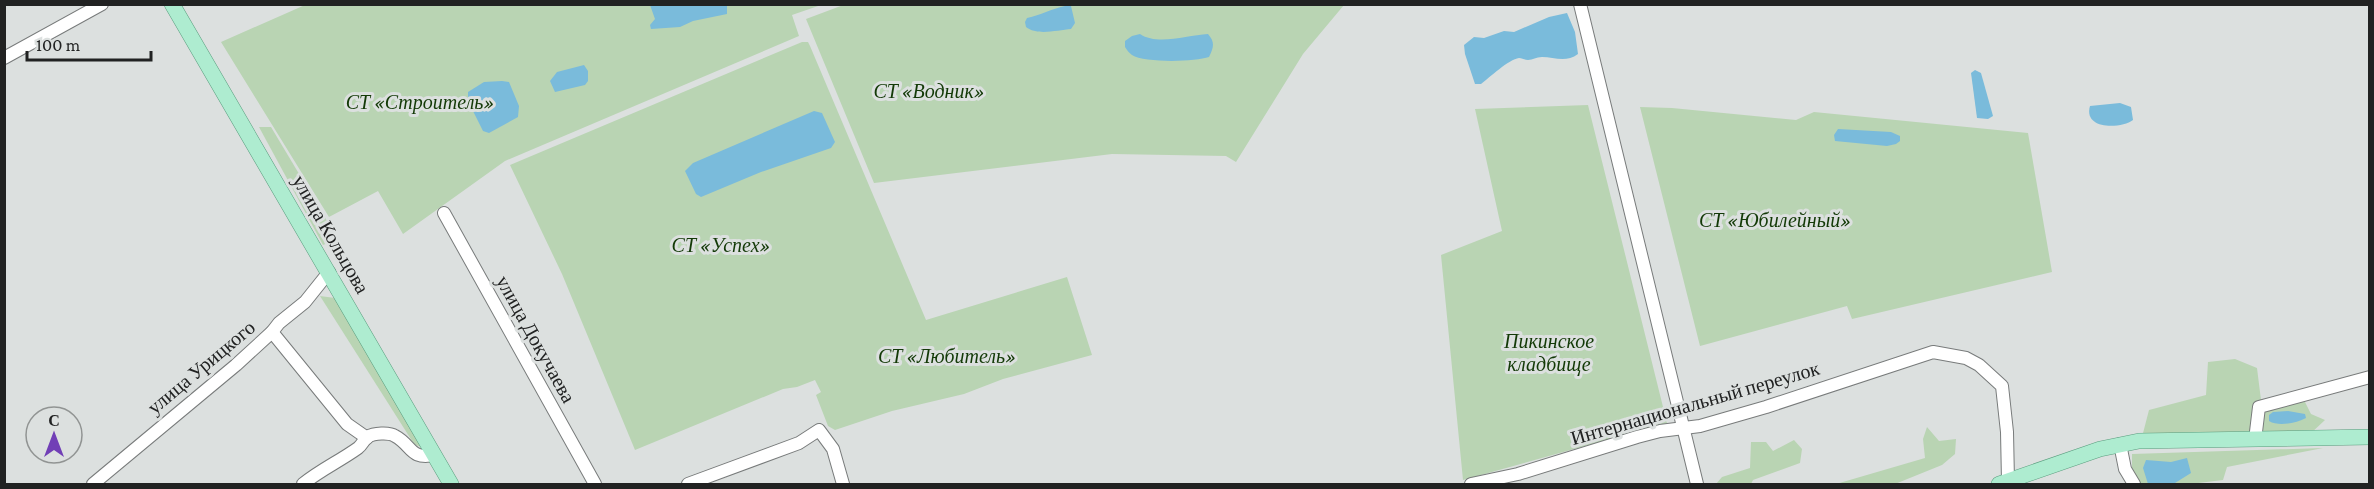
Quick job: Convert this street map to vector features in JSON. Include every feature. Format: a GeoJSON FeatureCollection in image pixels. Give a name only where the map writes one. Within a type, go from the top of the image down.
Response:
{"type":"FeatureCollection","features":[{"type":"Feature","properties":{"kind":"main road","name":"улица Кольцова"},"geometry":{"type":"LineString","coordinates":[[172,4],[451,484]]}},
{"type":"Feature","properties":{"kind":"main road"},"geometry":{"type":"LineString","coordinates":[[2003,483],[2028,479],[2120,444],[2139,441],[2370,437]]}},
{"type":"Feature","properties":{"kind":"street"},"geometry":{"type":"LineString","coordinates":[[4,58],[102,4]]}},
{"type":"Feature","properties":{"kind":"street"},"geometry":{"type":"LineString","coordinates":[[1581,4],[1697,484]]}},
{"type":"Feature","properties":{"kind":"street","name":"улица Докучаева"},"geometry":{"type":"LineString","coordinates":[[444,213],[595,484]]}},
{"type":"Feature","properties":{"kind":"street","name":"улица Урицкого"},"geometry":{"type":"LineString","coordinates":[[93,484],[236,365],[272,332],[279,322],[305,302],[329,272]]}},
{"type":"Feature","properties":{"kind":"street"},"geometry":{"type":"LineString","coordinates":[[272,332],[347,424],[367,438]]}},
{"type":"Feature","properties":{"kind":"street","name":"Интернациональный переулок"},"geometry":{"type":"LineString","coordinates":[[1471,484],[1518,474],[1637,436],[1682,429],[1766,407],[1933,352],[1966,358],[1979,365],[2001,386],[2006,423],[2003,483]]}},
{"type":"Feature","properties":{"kind":"street"},"geometry":{"type":"LineString","coordinates":[[2255,440],[2259,407],[2370,377]]}},
{"type":"Feature","properties":{"kind":"street"},"geometry":{"type":"LineString","coordinates":[[688,484],[713,481],[799,443],[819,430],[833,449],[843,484]]}},
{"type":"Feature","properties":{"kind":"street"},"geometry":{"type":"LineString","coordinates":[[303,484],[374,435],[392,435],[417,455],[424,457],[434,455]]}},
{"type":"Feature","properties":{"kind":"street"},"geometry":{"type":"LineString","coordinates":[[2120,444],[2125,469],[2134,484]]}},
{"type":"Feature","properties":{"kind":"green space","name":"СТ «Водник»"},"geometry":{"type":"Polygon","coordinates":[[[846,4],[1344,5],[1303,54],[1236,162],[1226,156],[1112,154],[874,183],[806,19],[846,4]]]}},
{"type":"Feature","properties":{"kind":"green space","name":"СТ «Строитель»"},"geometry":{"type":"Polygon","coordinates":[[[305,5],[821,5],[792,15],[799,36],[505,161],[403,234],[378,191],[329,217],[221,42],[305,5]]]}},
{"type":"Feature","properties":{"kind":"green space","name":"СТ «Успех»"},"geometry":{"type":"Polygon","coordinates":[[[802,42],[808,42],[810,46],[926,320],[1067,277],[1092,355],[1003,379],[964,394],[892,411],[835,430],[828,426],[816,395],[821,392],[815,380],[797,387],[783,389],[635,450],[562,274],[510,165],[802,42]]]}},
{"type":"Feature","properties":{"kind":"green space","name":"Пикинское кладбище"},"geometry":{"type":"Polygon","coordinates":[[[1588,105],[1667,423],[1463,480],[1441,255],[1502,231],[1475,109],[1588,105]]]}},
{"type":"Feature","properties":{"kind":"green space","name":"СТ «Юбилейный»"},"geometry":{"type":"Polygon","coordinates":[[[1640,107],[1796,120],[1814,112],[2028,133],[2052,272],[1852,319],[1847,306],[1700,346],[1640,107]]]}},
{"type":"Feature","properties":{"kind":"green space"},"geometry":{"type":"Polygon","coordinates":[[[259,127],[271,127],[338,239],[323,245],[259,127]]]}},
{"type":"Feature","properties":{"kind":"green space"},"geometry":{"type":"Polygon","coordinates":[[[320,296],[335,298],[425,449],[414,444],[320,296]]]}},
{"type":"Feature","properties":{"kind":"green space"},"geometry":{"type":"Polygon","coordinates":[[[2235,359],[2257,368],[2261,400],[2254,409],[2252,437],[2142,437],[2149,410],[2206,395],[2208,362],[2235,359]]]}},
{"type":"Feature","properties":{"kind":"green space"},"geometry":{"type":"Polygon","coordinates":[[[2304,400],[2311,414],[2325,420],[2309,435],[2261,437],[2264,412],[2304,400]]]}},
{"type":"Feature","properties":{"kind":"green space"},"geometry":{"type":"Polygon","coordinates":[[[1927,427],[1939,441],[1956,439],[1955,454],[1942,465],[1895,484],[1836,484],[1925,458],[1923,439],[1927,427]]]}},
{"type":"Feature","properties":{"kind":"green space"},"geometry":{"type":"Polygon","coordinates":[[[1794,440],[1802,449],[1800,463],[1753,480],[1751,484],[1716,484],[1722,477],[1750,468],[1751,442],[1766,442],[1773,451],[1794,440]]]}},
{"type":"Feature","properties":{"kind":"green space"},"geometry":{"type":"Polygon","coordinates":[[[2323,448],[2227,467],[2223,480],[2190,484],[2138,484],[2132,475],[2132,454],[2323,448]]]}},
{"type":"Feature","properties":{"kind":"water"},"geometry":{"type":"Polygon","coordinates":[[[650,5],[727,5],[727,14],[693,21],[680,27],[651,29],[650,25],[655,19],[650,5]]]}},
{"type":"Feature","properties":{"kind":"water"},"geometry":{"type":"Polygon","coordinates":[[[1071,6],[1075,23],[1071,29],[1042,32],[1026,27],[1027,18],[1071,6]]]}},
{"type":"Feature","properties":{"kind":"water"},"geometry":{"type":"Polygon","coordinates":[[[1567,13],[1575,32],[1578,54],[1564,59],[1538,57],[1530,60],[1515,59],[1481,84],[1475,84],[1464,45],[1474,37],[1484,38],[1504,31],[1514,32],[1549,17],[1567,13]]]}},
{"type":"Feature","properties":{"kind":"water"},"geometry":{"type":"Polygon","coordinates":[[[1140,34],[1164,40],[1208,34],[1213,47],[1209,57],[1202,59],[1170,61],[1138,58],[1125,47],[1125,41],[1140,34]]]}},
{"type":"Feature","properties":{"kind":"water"},"geometry":{"type":"Polygon","coordinates":[[[584,65],[588,71],[588,81],[585,85],[555,92],[550,81],[557,72],[584,65]]]}},
{"type":"Feature","properties":{"kind":"water"},"geometry":{"type":"Polygon","coordinates":[[[1975,70],[1981,73],[1993,116],[1988,119],[1977,118],[1971,73],[1975,70]]]}},
{"type":"Feature","properties":{"kind":"water"},"geometry":{"type":"Polygon","coordinates":[[[484,82],[509,82],[519,106],[518,117],[489,133],[483,131],[468,101],[468,92],[484,82]]]}},
{"type":"Feature","properties":{"kind":"water"},"geometry":{"type":"Polygon","coordinates":[[[2120,103],[2131,107],[2133,120],[2120,125],[2104,125],[2092,120],[2089,114],[2090,106],[2120,103]]]}},
{"type":"Feature","properties":{"kind":"water"},"geometry":{"type":"Polygon","coordinates":[[[814,111],[822,113],[835,142],[831,148],[761,172],[701,197],[696,194],[685,171],[693,163],[814,111]]]}},
{"type":"Feature","properties":{"kind":"water"},"geometry":{"type":"Polygon","coordinates":[[[1838,129],[1891,132],[1900,136],[1900,141],[1887,146],[1835,141],[1834,135],[1838,129]]]}},
{"type":"Feature","properties":{"kind":"water"},"geometry":{"type":"Polygon","coordinates":[[[2288,411],[2305,414],[2306,418],[2287,424],[2269,421],[2269,415],[2273,412],[2288,411]]]}},
{"type":"Feature","properties":{"kind":"water"},"geometry":{"type":"Polygon","coordinates":[[[2187,458],[2191,473],[2175,483],[2148,484],[2143,468],[2146,460],[2171,462],[2187,458]]]}},
{"type":"Feature","properties":{"kind":"park label","name":"СТ «Любитель»"},"geometry":{"type":"Point","coordinates":[947,356]}}]}
